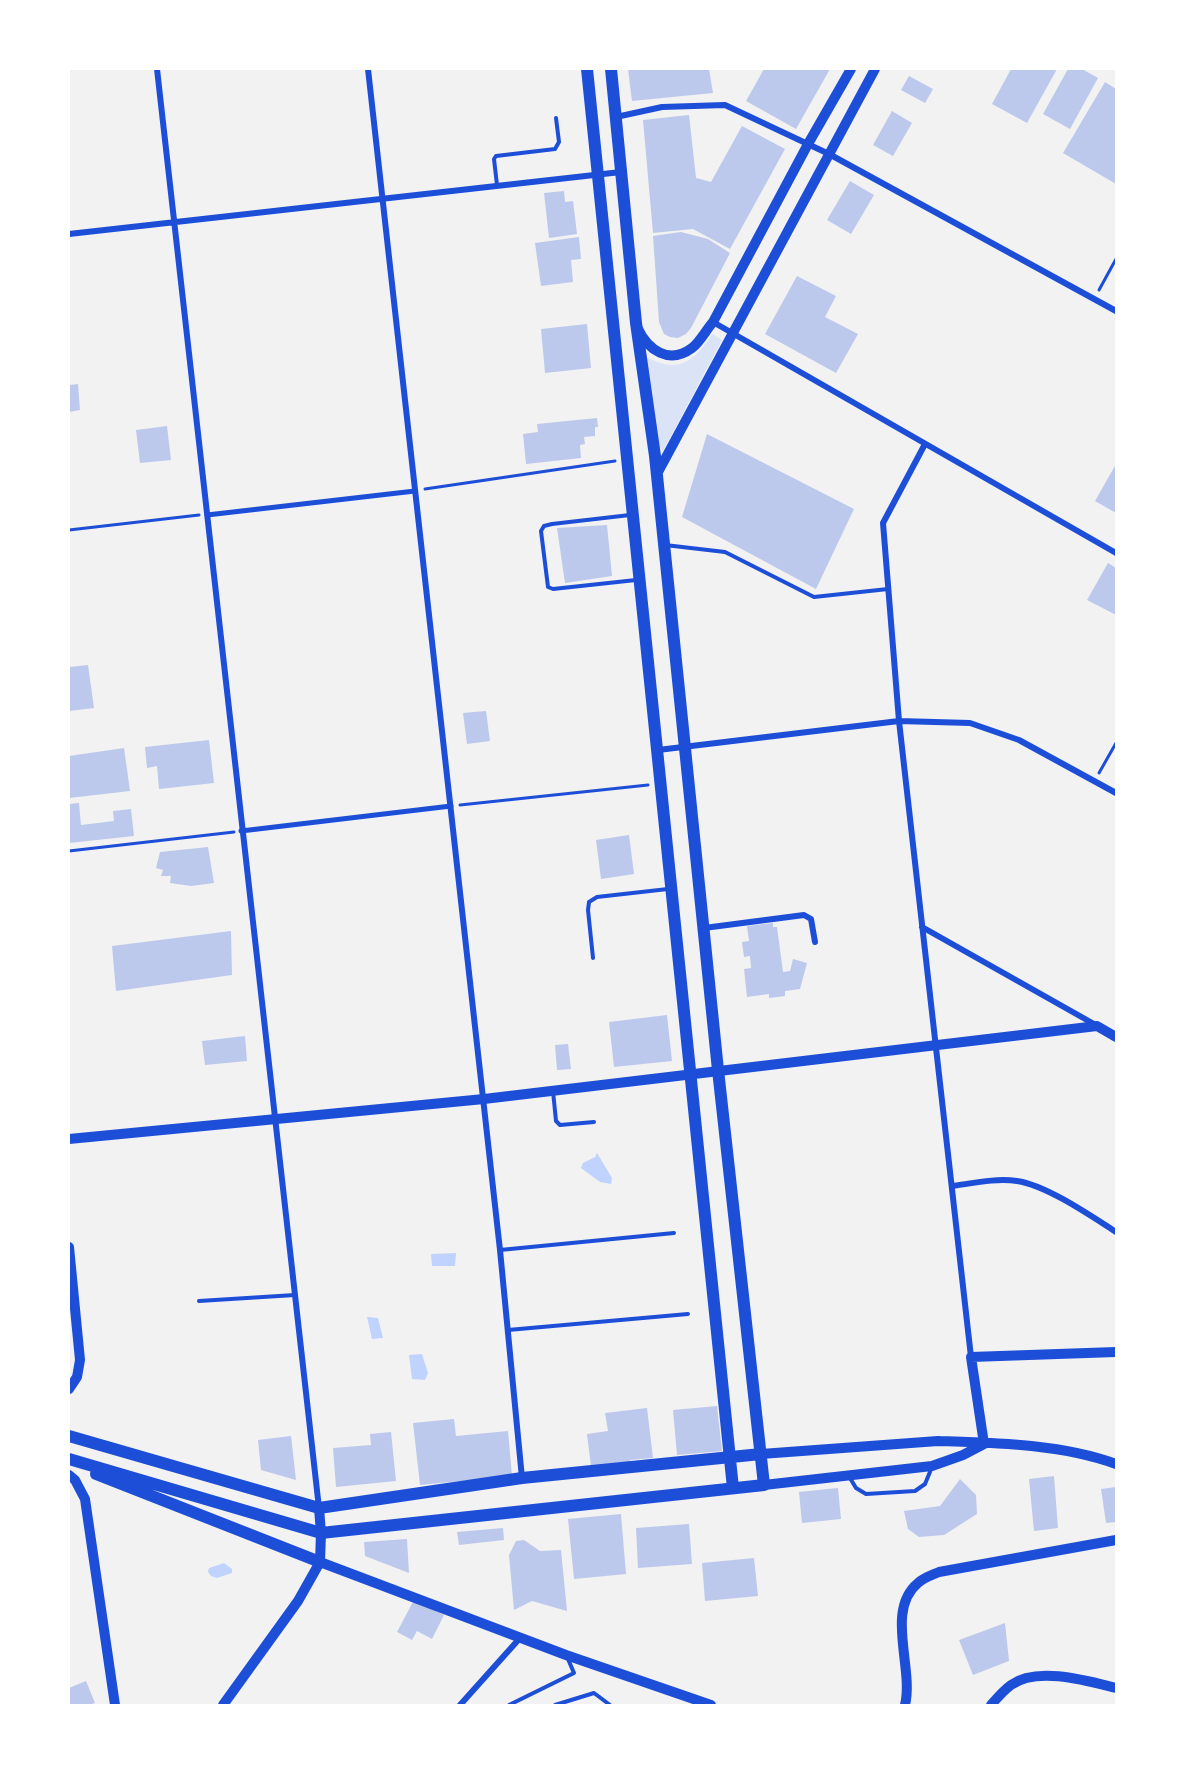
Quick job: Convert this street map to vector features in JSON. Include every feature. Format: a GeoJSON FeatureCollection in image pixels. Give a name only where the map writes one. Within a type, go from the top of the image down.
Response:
{"type":"FeatureCollection","features":[{"type":"Feature","properties":{"kind":"main road"},"geometry":{"type":"LineString","coordinates":[[587,69],[733,1488]]}},
{"type":"Feature","properties":{"kind":"main road"},"geometry":{"type":"LineString","coordinates":[[69,1459],[321,1533],[764,1485],[718,1070],[665,545],[636,323],[611,69]]}},
{"type":"Feature","properties":{"kind":"main road"},"geometry":{"type":"LineString","coordinates":[[69,1436],[319,1508],[522,1478],[761,1454]]}},
{"type":"Feature","properties":{"kind":"main road"},"geometry":{"type":"LineString","coordinates":[[86,1465],[97,1475],[320,1562]]}},
{"type":"Feature","properties":{"kind":"street"},"geometry":{"type":"LineString","coordinates":[[157,69],[321,1533],[320,1562],[298,1601],[224,1705]]}},
{"type":"Feature","properties":{"kind":"street"},"geometry":{"type":"LineString","coordinates":[[368,69],[484,1099],[522,1478]]}},
{"type":"Feature","properties":{"kind":"street"},"geometry":{"type":"LineString","coordinates":[[636,323],[645,342],[655,351],[667,356],[681,354],[692,348],[713,322],[808,144],[851,69]]}},
{"type":"Feature","properties":{"kind":"street"},"geometry":{"type":"LineString","coordinates":[[657,474],[875,69]]}},
{"type":"Feature","properties":{"kind":"street"},"geometry":{"type":"LineString","coordinates":[[616,117],[662,107],[725,105],[829,154],[1116,312]]}},
{"type":"Feature","properties":{"kind":"street"},"geometry":{"type":"LineString","coordinates":[[69,234],[622,172]]}},
{"type":"Feature","properties":{"kind":"street"},"geometry":{"type":"LineString","coordinates":[[713,322],[1116,552]]}},
{"type":"Feature","properties":{"kind":"street"},"geometry":{"type":"LineString","coordinates":[[926,444],[882,523],[899,721],[971,1357],[984,1444]]}},
{"type":"Feature","properties":{"kind":"street"},"geometry":{"type":"LineString","coordinates":[[207,514],[415,491]]}},
{"type":"Feature","properties":{"kind":"street"},"geometry":{"type":"LineString","coordinates":[[658,750],[899,721],[970,723],[1019,740],[1116,794]]}},
{"type":"Feature","properties":{"kind":"street"},"geometry":{"type":"LineString","coordinates":[[241,831],[451,806]]}},
{"type":"Feature","properties":{"kind":"street"},"geometry":{"type":"LineString","coordinates":[[704,928],[804,915],[811,919],[815,942]]}},
{"type":"Feature","properties":{"kind":"street"},"geometry":{"type":"LineString","coordinates":[[922,927],[1116,1037]]}},
{"type":"Feature","properties":{"kind":"street"},"geometry":{"type":"LineString","coordinates":[[69,1139],[484,1099],[1097,1026]]}},
{"type":"Feature","properties":{"kind":"street"},"geometry":{"type":"LineString","coordinates":[[953,1186],[991,1180],[1019,1181],[1075,1206],[1116,1232]]}},
{"type":"Feature","properties":{"kind":"street"},"geometry":{"type":"LineString","coordinates":[[69,1247],[80,1360],[77,1377],[69,1389]]}},
{"type":"Feature","properties":{"kind":"street"},"geometry":{"type":"LineString","coordinates":[[971,1357],[1116,1352]]}},
{"type":"Feature","properties":{"kind":"street"},"geometry":{"type":"LineString","coordinates":[[761,1454],[939,1441],[1036,1445],[1101,1458],[1116,1464]]}},
{"type":"Feature","properties":{"kind":"street"},"geometry":{"type":"LineString","coordinates":[[764,1485],[932,1467],[984,1444]]}},
{"type":"Feature","properties":{"kind":"street"},"geometry":{"type":"LineString","coordinates":[[69,1475],[75,1480],[85,1499],[115,1705]]}},
{"type":"Feature","properties":{"kind":"street"},"geometry":{"type":"LineString","coordinates":[[905,1705],[907,1682],[901,1615],[908,1595],[918,1582],[939,1572],[1116,1540]]}},
{"type":"Feature","properties":{"kind":"street"},"geometry":{"type":"LineString","coordinates":[[320,1562],[566,1655],[711,1705]]}},
{"type":"Feature","properties":{"kind":"street"},"geometry":{"type":"LineString","coordinates":[[460,1705],[520,1638]]}},
{"type":"Feature","properties":{"kind":"street"},"geometry":{"type":"LineString","coordinates":[[991,1705],[1011,1685],[1022,1679],[1051,1676],[1080,1679],[1116,1688]]}},
{"type":"Feature","properties":{"kind":"lane"},"geometry":{"type":"LineString","coordinates":[[497,186],[494,159],[496,156],[555,149],[559,142],[556,118]]}},
{"type":"Feature","properties":{"kind":"lane"},"geometry":{"type":"LineString","coordinates":[[634,514],[544,526],[541,531],[546,582],[553,589],[641,579]]}},
{"type":"Feature","properties":{"kind":"lane"},"geometry":{"type":"LineString","coordinates":[[665,545],[725,552],[814,597],[888,589]]}},
{"type":"Feature","properties":{"kind":"lane"},"geometry":{"type":"LineString","coordinates":[[593,958],[589,902],[597,897],[672,889]]}},
{"type":"Feature","properties":{"kind":"lane"},"geometry":{"type":"LineString","coordinates":[[553,1091],[556,1121],[560,1125],[594,1122]]}},
{"type":"Feature","properties":{"kind":"lane"},"geometry":{"type":"LineString","coordinates":[[500,1250],[674,1233]]}},
{"type":"Feature","properties":{"kind":"lane"},"geometry":{"type":"LineString","coordinates":[[199,1301],[295,1295]]}},
{"type":"Feature","properties":{"kind":"lane"},"geometry":{"type":"LineString","coordinates":[[508,1330],[688,1314]]}},
{"type":"Feature","properties":{"kind":"lane"},"geometry":{"type":"LineString","coordinates":[[849,1476],[860,1493],[915,1491],[925,1484],[932,1467]]}},
{"type":"Feature","properties":{"kind":"lane"},"geometry":{"type":"LineString","coordinates":[[509,1705],[574,1673],[566,1655]]}},
{"type":"Feature","properties":{"kind":"lane"},"geometry":{"type":"LineString","coordinates":[[555,1705],[594,1693],[610,1705]]}},
{"type":"Feature","properties":{"kind":"path"},"geometry":{"type":"LineString","coordinates":[[1094,299],[1116,259]]}},
{"type":"Feature","properties":{"kind":"path"},"geometry":{"type":"LineString","coordinates":[[415,491],[628,459]]}},
{"type":"Feature","properties":{"kind":"path"},"geometry":{"type":"LineString","coordinates":[[69,530],[207,514]]}},
{"type":"Feature","properties":{"kind":"path"},"geometry":{"type":"LineString","coordinates":[[1094,781],[1116,743]]}},
{"type":"Feature","properties":{"kind":"path"},"geometry":{"type":"LineString","coordinates":[[451,806],[661,783]]}},
{"type":"Feature","properties":{"kind":"path"},"geometry":{"type":"LineString","coordinates":[[69,851],[241,831]]}},
{"type":"Feature","properties":{"kind":"shaded area"},"geometry":{"type":"Polygon","coordinates":[[[712,334],[722,340],[663,451],[658,445],[643,356],[668,365],[678,365],[690,359],[700,350],[712,334]]]}},
{"type":"Feature","properties":{"kind":"water"},"geometry":{"type":"Polygon","coordinates":[[[597,1153],[612,1178],[611,1184],[600,1182],[581,1168],[583,1163],[595,1157],[597,1153]]]}},
{"type":"Feature","properties":{"kind":"water"},"geometry":{"type":"Polygon","coordinates":[[[456,1253],[455,1266],[432,1266],[431,1254],[456,1253]]]}},
{"type":"Feature","properties":{"kind":"water"},"geometry":{"type":"Polygon","coordinates":[[[367,1317],[378,1318],[383,1338],[372,1339],[367,1317]]]}},
{"type":"Feature","properties":{"kind":"water"},"geometry":{"type":"Polygon","coordinates":[[[422,1354],[428,1373],[425,1380],[412,1379],[409,1355],[422,1354]]]}},
{"type":"Feature","properties":{"kind":"water"},"geometry":{"type":"Polygon","coordinates":[[[224,1563],[232,1569],[232,1573],[217,1578],[211,1576],[208,1572],[209,1568],[224,1563]]]}},
{"type":"Feature","properties":{"kind":"building"},"geometry":{"type":"Polygon","coordinates":[[[628,69],[709,69],[713,93],[632,101],[628,69]]]}},
{"type":"Feature","properties":{"kind":"building"},"geometry":{"type":"Polygon","coordinates":[[[764,69],[830,69],[796,129],[746,101],[764,69]]]}},
{"type":"Feature","properties":{"kind":"building"},"geometry":{"type":"Polygon","coordinates":[[[1011,69],[1057,69],[1027,123],[992,104],[1011,69]]]}},
{"type":"Feature","properties":{"kind":"building"},"geometry":{"type":"Polygon","coordinates":[[[1068,69],[1082,69],[1098,78],[1070,129],[1043,114],[1068,69]]]}},
{"type":"Feature","properties":{"kind":"building"},"geometry":{"type":"Polygon","coordinates":[[[909,76],[933,89],[925,103],[901,90],[909,76]]]}},
{"type":"Feature","properties":{"kind":"building"},"geometry":{"type":"Polygon","coordinates":[[[1105,82],[1116,89],[1116,184],[1063,153],[1105,82]]]}},
{"type":"Feature","properties":{"kind":"building"},"geometry":{"type":"Polygon","coordinates":[[[892,111],[912,123],[893,156],[873,145],[892,111]]]}},
{"type":"Feature","properties":{"kind":"building"},"geometry":{"type":"Polygon","coordinates":[[[689,115],[696,178],[711,182],[742,126],[785,149],[730,249],[693,229],[653,233],[643,120],[689,115]]]}},
{"type":"Feature","properties":{"kind":"building"},"geometry":{"type":"Polygon","coordinates":[[[850,181],[874,195],[851,234],[827,220],[850,181]]]}},
{"type":"Feature","properties":{"kind":"building"},"geometry":{"type":"Polygon","coordinates":[[[564,191],[565,202],[573,201],[577,234],[549,238],[544,193],[564,191]]]}},
{"type":"Feature","properties":{"kind":"building"},"geometry":{"type":"Polygon","coordinates":[[[681,232],[708,239],[730,253],[691,328],[678,338],[664,334],[659,322],[653,236],[681,232]]]}},
{"type":"Feature","properties":{"kind":"building"},"geometry":{"type":"Polygon","coordinates":[[[579,237],[581,259],[571,260],[573,282],[541,286],[535,243],[579,237]]]}},
{"type":"Feature","properties":{"kind":"building"},"geometry":{"type":"Polygon","coordinates":[[[797,276],[836,296],[825,317],[858,334],[836,373],[765,334],[797,276]]]}},
{"type":"Feature","properties":{"kind":"building"},"geometry":{"type":"Polygon","coordinates":[[[587,324],[591,368],[545,373],[541,329],[587,324]]]}},
{"type":"Feature","properties":{"kind":"building"},"geometry":{"type":"Polygon","coordinates":[[[78,384],[80,410],[69,412],[69,385],[78,384]]]}},
{"type":"Feature","properties":{"kind":"building"},"geometry":{"type":"Polygon","coordinates":[[[597,418],[598,427],[595,427],[595,436],[584,437],[585,444],[580,445],[581,458],[526,464],[523,434],[538,432],[537,424],[597,418]]]}},
{"type":"Feature","properties":{"kind":"building"},"geometry":{"type":"Polygon","coordinates":[[[167,426],[171,460],[140,463],[136,430],[167,426]]]}},
{"type":"Feature","properties":{"kind":"building"},"geometry":{"type":"Polygon","coordinates":[[[707,434],[854,509],[816,589],[682,517],[707,434]]]}},
{"type":"Feature","properties":{"kind":"building"},"geometry":{"type":"Polygon","coordinates":[[[1116,464],[1116,513],[1095,501],[1116,464]]]}},
{"type":"Feature","properties":{"kind":"building"},"geometry":{"type":"Polygon","coordinates":[[[607,525],[612,576],[565,583],[557,528],[607,525]]]}},
{"type":"Feature","properties":{"kind":"building"},"geometry":{"type":"Polygon","coordinates":[[[1108,563],[1116,568],[1116,615],[1087,600],[1108,563]]]}},
{"type":"Feature","properties":{"kind":"building"},"geometry":{"type":"Polygon","coordinates":[[[88,665],[94,708],[69,711],[69,667],[88,665]]]}},
{"type":"Feature","properties":{"kind":"building"},"geometry":{"type":"Polygon","coordinates":[[[486,711],[490,741],[467,744],[463,713],[486,711]]]}},
{"type":"Feature","properties":{"kind":"building"},"geometry":{"type":"Polygon","coordinates":[[[209,740],[214,783],[159,789],[157,766],[147,768],[145,747],[209,740]]]}},
{"type":"Feature","properties":{"kind":"building"},"geometry":{"type":"Polygon","coordinates":[[[124,748],[130,791],[69,798],[69,756],[124,748]]]}},
{"type":"Feature","properties":{"kind":"building"},"geometry":{"type":"Polygon","coordinates":[[[79,803],[81,825],[114,821],[113,811],[131,809],[134,836],[69,843],[69,804],[79,803]]]}},
{"type":"Feature","properties":{"kind":"building"},"geometry":{"type":"Polygon","coordinates":[[[629,835],[634,874],[601,879],[596,840],[629,835]]]}},
{"type":"Feature","properties":{"kind":"building"},"geometry":{"type":"Polygon","coordinates":[[[208,847],[214,883],[191,886],[170,883],[171,876],[161,876],[163,870],[156,868],[160,852],[208,847]]]}},
{"type":"Feature","properties":{"kind":"building"},"geometry":{"type":"Polygon","coordinates":[[[773,923],[773,927],[777,927],[783,972],[790,971],[793,959],[807,963],[800,989],[785,991],[785,996],[769,998],[769,994],[747,997],[744,969],[751,968],[750,956],[744,957],[742,942],[749,941],[747,926],[773,923]]]}},
{"type":"Feature","properties":{"kind":"building"},"geometry":{"type":"Polygon","coordinates":[[[231,931],[232,975],[116,991],[112,946],[231,931]]]}},
{"type":"Feature","properties":{"kind":"building"},"geometry":{"type":"Polygon","coordinates":[[[667,1015],[672,1061],[614,1067],[609,1022],[667,1015]]]}},
{"type":"Feature","properties":{"kind":"building"},"geometry":{"type":"Polygon","coordinates":[[[245,1036],[247,1061],[205,1065],[202,1041],[245,1036]]]}},
{"type":"Feature","properties":{"kind":"building"},"geometry":{"type":"Polygon","coordinates":[[[568,1044],[571,1069],[557,1070],[555,1045],[568,1044]]]}},
{"type":"Feature","properties":{"kind":"building"},"geometry":{"type":"Polygon","coordinates":[[[717,1406],[722,1451],[677,1455],[673,1410],[717,1406]]]}},
{"type":"Feature","properties":{"kind":"building"},"geometry":{"type":"Polygon","coordinates":[[[647,1408],[653,1458],[630,1460],[631,1465],[591,1466],[587,1434],[608,1431],[605,1413],[647,1408]]]}},
{"type":"Feature","properties":{"kind":"building"},"geometry":{"type":"Polygon","coordinates":[[[454,1419],[456,1436],[508,1431],[512,1476],[420,1485],[413,1423],[454,1419]]]}},
{"type":"Feature","properties":{"kind":"building"},"geometry":{"type":"Polygon","coordinates":[[[391,1432],[396,1481],[336,1487],[333,1448],[371,1445],[370,1434],[391,1432]]]}},
{"type":"Feature","properties":{"kind":"building"},"geometry":{"type":"Polygon","coordinates":[[[291,1436],[296,1480],[261,1470],[258,1440],[291,1436]]]}},
{"type":"Feature","properties":{"kind":"building"},"geometry":{"type":"Polygon","coordinates":[[[1054,1476],[1058,1528],[1034,1531],[1029,1479],[1054,1476]]]}},
{"type":"Feature","properties":{"kind":"building"},"geometry":{"type":"Polygon","coordinates":[[[960,1479],[976,1495],[977,1514],[944,1535],[919,1537],[908,1529],[904,1511],[940,1506],[960,1479]]]}},
{"type":"Feature","properties":{"kind":"building"},"geometry":{"type":"Polygon","coordinates":[[[1116,1487],[1116,1522],[1106,1523],[1101,1489],[1116,1487]]]}},
{"type":"Feature","properties":{"kind":"building"},"geometry":{"type":"Polygon","coordinates":[[[838,1488],[841,1519],[802,1523],[799,1492],[838,1488]]]}},
{"type":"Feature","properties":{"kind":"building"},"geometry":{"type":"Polygon","coordinates":[[[621,1514],[626,1574],[574,1579],[568,1519],[621,1514]]]}},
{"type":"Feature","properties":{"kind":"building"},"geometry":{"type":"Polygon","coordinates":[[[689,1524],[692,1564],[638,1568],[636,1528],[689,1524]]]}},
{"type":"Feature","properties":{"kind":"building"},"geometry":{"type":"Polygon","coordinates":[[[503,1528],[504,1540],[459,1545],[457,1532],[503,1528]]]}},
{"type":"Feature","properties":{"kind":"building"},"geometry":{"type":"Polygon","coordinates":[[[407,1539],[409,1573],[365,1556],[364,1542],[407,1539]]]}},
{"type":"Feature","properties":{"kind":"building"},"geometry":{"type":"Polygon","coordinates":[[[524,1540],[540,1551],[561,1550],[567,1611],[532,1601],[514,1610],[509,1555],[516,1541],[524,1540]]]}},
{"type":"Feature","properties":{"kind":"building"},"geometry":{"type":"Polygon","coordinates":[[[754,1558],[758,1596],[705,1601],[702,1563],[754,1558]]]}},
{"type":"Feature","properties":{"kind":"building"},"geometry":{"type":"Polygon","coordinates":[[[414,1600],[444,1615],[432,1639],[417,1631],[412,1640],[397,1632],[414,1600]]]}},
{"type":"Feature","properties":{"kind":"building"},"geometry":{"type":"Polygon","coordinates":[[[1005,1623],[1009,1661],[973,1675],[959,1640],[1005,1623]]]}},
{"type":"Feature","properties":{"kind":"building"},"geometry":{"type":"Polygon","coordinates":[[[86,1681],[95,1703],[69,1705],[69,1688],[86,1681]]]}}]}
